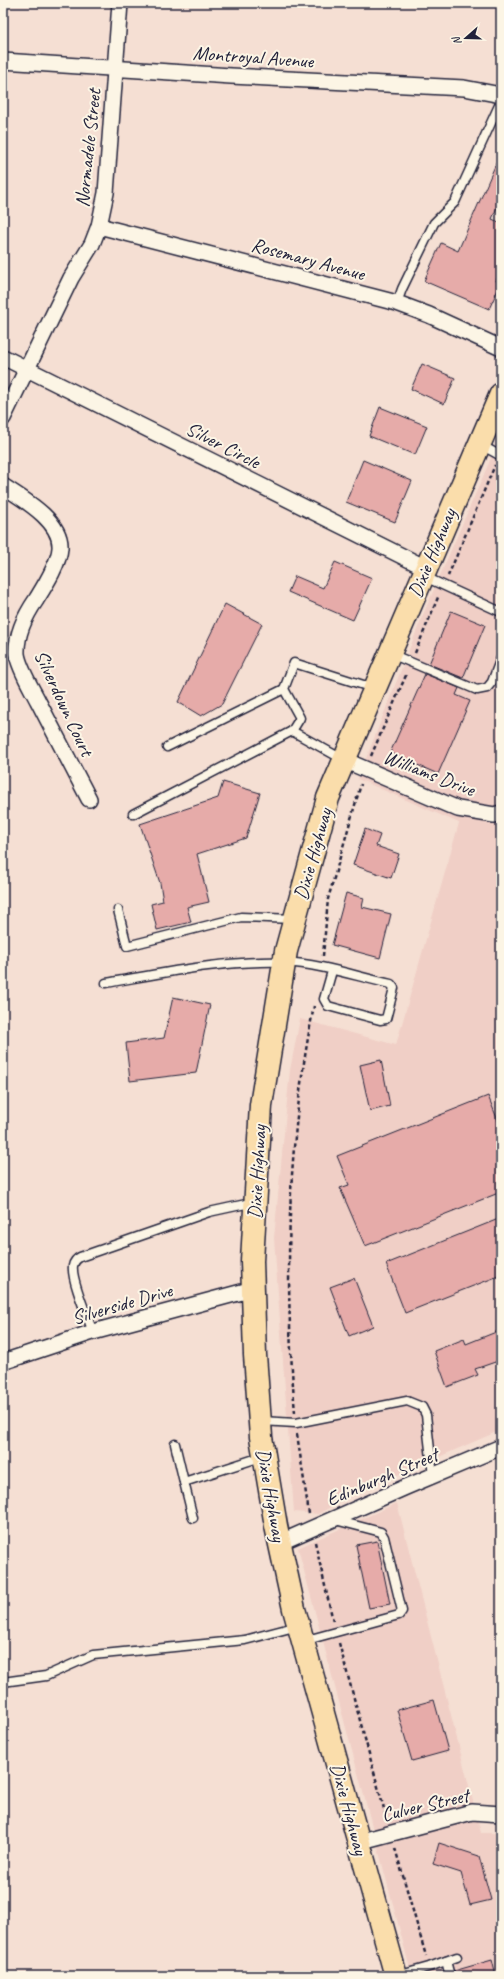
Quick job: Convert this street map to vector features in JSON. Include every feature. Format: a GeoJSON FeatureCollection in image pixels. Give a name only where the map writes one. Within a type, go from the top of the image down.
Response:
{"type":"FeatureCollection","features":[{"type":"Feature","properties":{"kind":"main road","name":"Dixie Highway"},"geometry":{"type":"LineString","coordinates":[[396,1976],[301,1634],[279,1543],[264,1456],[254,1355],[252,1261],[261,1105],[284,962],[294,920],[328,798],[501,394]]}},
{"type":"Feature","properties":{"kind":"street","name":"Normadele Street"},"geometry":{"type":"LineString","coordinates":[[3,418],[28,370],[71,278],[92,244],[99,226],[106,193],[120,3]]}},
{"type":"Feature","properties":{"kind":"street","name":"Montroyal Avenue"},"geometry":{"type":"LineString","coordinates":[[3,61],[301,80],[464,88],[501,95]]}},
{"type":"Feature","properties":{"kind":"street","name":"Rosemary Avenue"},"geometry":{"type":"LineString","coordinates":[[99,226],[397,303],[428,315],[501,348]]}},
{"type":"Feature","properties":{"kind":"street","name":"Silver Circle"},"geometry":{"type":"LineString","coordinates":[[3,357],[424,572]]}},
{"type":"Feature","properties":{"kind":"street","name":"Silverdown Court"},"geometry":{"type":"LineString","coordinates":[[3,486],[48,519],[59,536],[60,549],[51,574],[28,611],[23,622],[18,639],[17,655],[28,681],[88,798]]}},
{"type":"Feature","properties":{"kind":"street","name":"Williams Drive"},"geometry":{"type":"LineString","coordinates":[[344,760],[458,809],[494,815],[501,813]]}},
{"type":"Feature","properties":{"kind":"street","name":"Silverside Drive"},"geometry":{"type":"LineString","coordinates":[[3,1362],[93,1332],[253,1289]]}},
{"type":"Feature","properties":{"kind":"street","name":"Edinburgh Street"},"geometry":{"type":"LineString","coordinates":[[279,1543],[501,1447]]}},
{"type":"Feature","properties":{"kind":"street","name":"Culver Street"},"geometry":{"type":"LineString","coordinates":[[358,1842],[391,1832],[472,1812],[501,1814]]}},
{"type":"Feature","properties":{"kind":"lane"},"geometry":{"type":"LineString","coordinates":[[397,303],[402,289],[434,223],[455,202],[501,101]]}},
{"type":"Feature","properties":{"kind":"lane"},"geometry":{"type":"LineString","coordinates":[[479,444],[500,456]]}},
{"type":"Feature","properties":{"kind":"lane"},"geometry":{"type":"LineString","coordinates":[[424,572],[444,585],[501,612]]}},
{"type":"Feature","properties":{"kind":"lane"},"geometry":{"type":"LineString","coordinates":[[390,653],[478,690],[487,688],[492,682],[501,658]]}},
{"type":"Feature","properties":{"kind":"lane"},"geometry":{"type":"LineString","coordinates":[[167,747],[284,689],[294,664],[375,688]]}},
{"type":"Feature","properties":{"kind":"lane"},"geometry":{"type":"LineString","coordinates":[[133,814],[292,732],[300,718],[284,689]]}},
{"type":"Feature","properties":{"kind":"lane"},"geometry":{"type":"LineString","coordinates":[[292,732],[344,760]]}},
{"type":"Feature","properties":{"kind":"lane"},"geometry":{"type":"LineString","coordinates":[[118,910],[127,946],[241,917],[294,920]]}},
{"type":"Feature","properties":{"kind":"lane"},"geometry":{"type":"LineString","coordinates":[[106,983],[210,965],[284,962],[322,967],[391,984],[394,988],[394,993],[386,1019],[380,1020],[328,1006],[324,998],[332,970]]}},
{"type":"Feature","properties":{"kind":"lane"},"geometry":{"type":"LineString","coordinates":[[93,1332],[74,1276],[73,1264],[75,1260],[209,1212],[255,1202]]}},
{"type":"Feature","properties":{"kind":"lane"},"geometry":{"type":"LineString","coordinates":[[260,1421],[296,1423],[390,1403],[407,1401],[417,1403],[422,1406],[426,1415],[432,1476]]}},
{"type":"Feature","properties":{"kind":"lane"},"geometry":{"type":"LineString","coordinates":[[175,1444],[193,1518]]}},
{"type":"Feature","properties":{"kind":"lane"},"geometry":{"type":"LineString","coordinates":[[184,1482],[264,1456]]}},
{"type":"Feature","properties":{"kind":"lane"},"geometry":{"type":"LineString","coordinates":[[3,1682],[46,1676],[93,1655],[301,1634],[335,1632],[399,1615],[402,1611],[382,1532],[333,1519]]}},
{"type":"Feature","properties":{"kind":"lane"},"geometry":{"type":"LineString","coordinates":[[396,1976],[429,1967],[457,1957]]}},
{"type":"Feature","properties":{"kind":"lane"},"geometry":{"type":"LineString","coordinates":[[446,1961],[450,1976]]}},
{"type":"Feature","properties":{"kind":"path"},"geometry":{"type":"LineString","coordinates":[[374,750],[500,456]]}},
{"type":"Feature","properties":{"kind":"path"},"geometry":{"type":"LineString","coordinates":[[322,967],[328,899],[358,793]]}},
{"type":"Feature","properties":{"kind":"path"},"geometry":{"type":"LineString","coordinates":[[314,1005],[297,1110],[289,1229],[290,1347],[296,1423],[302,1473],[312,1529],[335,1632],[429,1967]]}},
{"type":"Feature","properties":{"kind":"shaded area"},"geometry":{"type":"Polygon","coordinates":[[[501,435],[501,1430],[358,1492],[318,1514],[294,1512],[274,1238],[290,1070],[300,1019],[396,1045],[459,823],[358,779],[422,617],[501,435]]]}},
{"type":"Feature","properties":{"kind":"shaded area"},"geometry":{"type":"Polygon","coordinates":[[[397,1503],[481,1833],[501,1833],[501,1976],[412,1976],[298,1548],[397,1503]]]}},
{"type":"Feature","properties":{"kind":"building"},"geometry":{"type":"Polygon","coordinates":[[[501,152],[501,198],[492,219],[501,223],[501,269],[496,281],[501,283],[489,309],[424,281],[441,243],[458,251],[501,152]]]}},
{"type":"Feature","properties":{"kind":"building"},"geometry":{"type":"Polygon","coordinates":[[[422,364],[455,378],[444,404],[411,389],[422,364]]]}},
{"type":"Feature","properties":{"kind":"building"},"geometry":{"type":"Polygon","coordinates":[[[380,407],[427,426],[415,455],[369,436],[380,407]]]}},
{"type":"Feature","properties":{"kind":"building"},"geometry":{"type":"Polygon","coordinates":[[[363,460],[412,481],[395,522],[346,502],[363,460]]]}},
{"type":"Feature","properties":{"kind":"building"},"geometry":{"type":"Polygon","coordinates":[[[335,562],[372,578],[353,620],[288,592],[295,576],[323,588],[335,562]]]}},
{"type":"Feature","properties":{"kind":"building"},"geometry":{"type":"Polygon","coordinates":[[[225,604],[262,624],[222,704],[201,716],[178,702],[225,604]]]}},
{"type":"Feature","properties":{"kind":"building"},"geometry":{"type":"Polygon","coordinates":[[[451,611],[485,625],[463,678],[429,664],[451,611]]]}},
{"type":"Feature","properties":{"kind":"building"},"geometry":{"type":"Polygon","coordinates":[[[425,674],[459,688],[456,695],[470,701],[438,774],[390,753],[425,674]]]}},
{"type":"Feature","properties":{"kind":"building"},"geometry":{"type":"Polygon","coordinates":[[[223,782],[260,793],[246,838],[197,854],[209,902],[187,907],[191,922],[157,930],[151,904],[163,901],[160,883],[140,824],[218,798],[223,782]]]}},
{"type":"Feature","properties":{"kind":"building"},"geometry":{"type":"Polygon","coordinates":[[[365,829],[380,835],[376,846],[399,854],[391,878],[353,865],[365,829]]]}},
{"type":"Feature","properties":{"kind":"building"},"geometry":{"type":"Polygon","coordinates":[[[346,893],[364,898],[362,907],[391,914],[380,958],[332,945],[346,893]]]}},
{"type":"Feature","properties":{"kind":"building"},"geometry":{"type":"Polygon","coordinates":[[[173,997],[210,1005],[196,1073],[130,1081],[126,1043],[164,1038],[173,997]]]}},
{"type":"Feature","properties":{"kind":"building"},"geometry":{"type":"Polygon","coordinates":[[[381,1060],[390,1106],[370,1111],[360,1065],[381,1060]]]}},
{"type":"Feature","properties":{"kind":"building"},"geometry":{"type":"Polygon","coordinates":[[[488,1096],[501,1128],[501,1192],[365,1246],[340,1188],[349,1185],[337,1156],[488,1096]]]}},
{"type":"Feature","properties":{"kind":"building"},"geometry":{"type":"Polygon","coordinates":[[[501,1218],[501,1275],[405,1313],[386,1264],[501,1218]]]}},
{"type":"Feature","properties":{"kind":"building"},"geometry":{"type":"Polygon","coordinates":[[[354,1278],[373,1326],[349,1336],[330,1287],[354,1278]]]}},
{"type":"Feature","properties":{"kind":"building"},"geometry":{"type":"Polygon","coordinates":[[[501,1330],[501,1360],[475,1369],[478,1375],[447,1387],[434,1351],[464,1339],[466,1344],[501,1330]]]}},
{"type":"Feature","properties":{"kind":"building"},"geometry":{"type":"Polygon","coordinates":[[[377,1541],[390,1604],[369,1608],[356,1545],[377,1541]]]}},
{"type":"Feature","properties":{"kind":"building"},"geometry":{"type":"Polygon","coordinates":[[[434,1700],[448,1751],[412,1761],[397,1710],[434,1700]]]}},
{"type":"Feature","properties":{"kind":"building"},"geometry":{"type":"Polygon","coordinates":[[[439,1843],[479,1856],[491,1900],[470,1905],[461,1873],[433,1864],[439,1843]]]}},
{"type":"Feature","properties":{"kind":"building"},"geometry":{"type":"Polygon","coordinates":[[[492,1960],[496,1976],[455,1976],[454,1971],[492,1960]]]}}]}
